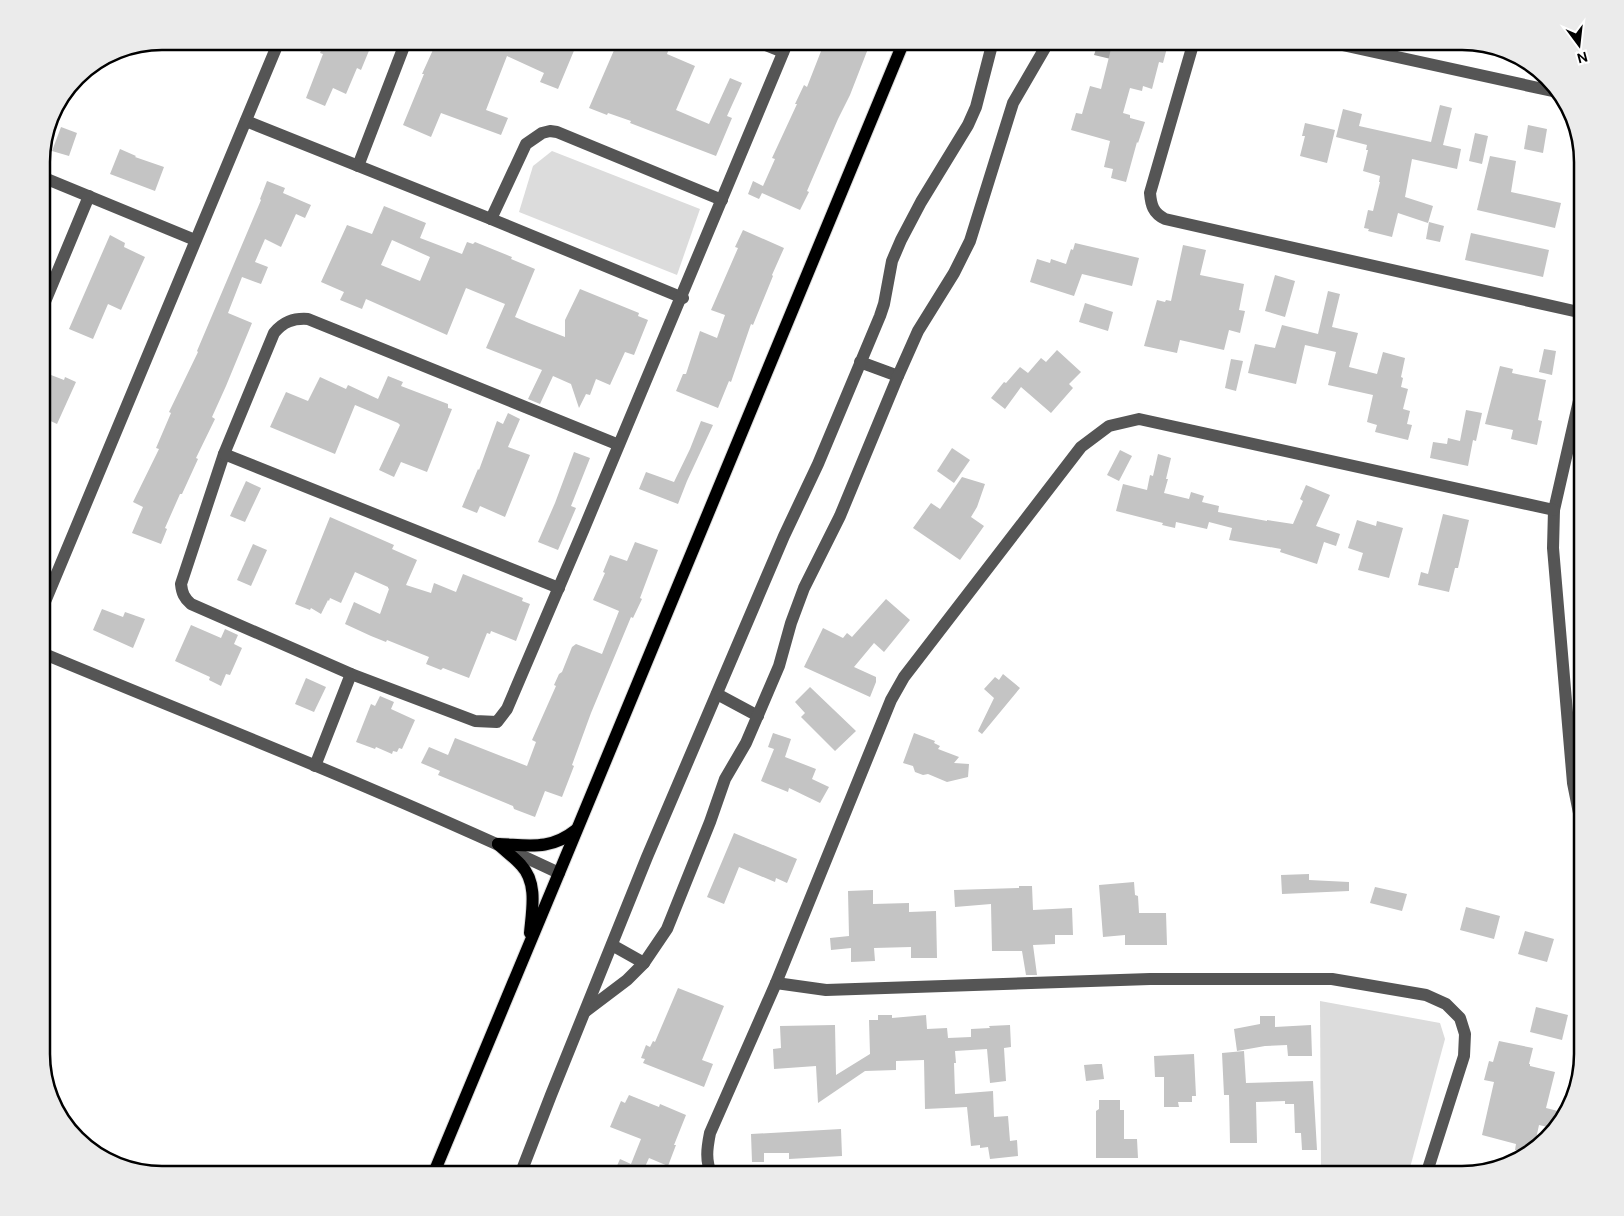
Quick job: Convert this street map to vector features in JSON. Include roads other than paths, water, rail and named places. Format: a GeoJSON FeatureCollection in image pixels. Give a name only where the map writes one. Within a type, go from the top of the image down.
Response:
{"type":"FeatureCollection","features":[{"type":"Feature","properties":{"kind":"main road"},"geometry":{"type":"LineString","coordinates":[[436,1166],[560,872],[900,50]]}},
{"type":"Feature","properties":{"kind":"main road"},"geometry":{"type":"LineString","coordinates":[[498,844],[542,846],[565,839],[577,830]]}},
{"type":"Feature","properties":{"kind":"main road"},"geometry":{"type":"LineString","coordinates":[[498,844],[522,866],[531,883],[533,892],[529,946]]}},
{"type":"Feature","properties":{"kind":"street"},"geometry":{"type":"LineString","coordinates":[[50,590],[275,50]]}},
{"type":"Feature","properties":{"kind":"street"},"geometry":{"type":"LineString","coordinates":[[358,166],[403,50]]}},
{"type":"Feature","properties":{"kind":"street"},"geometry":{"type":"LineString","coordinates":[[619,445],[308,319],[298,318],[280,326],[274,333],[224,454],[181,584],[183,596],[191,604],[351,674],[475,721],[497,722],[507,709],[559,588],[682,298],[784,50]]}},
{"type":"Feature","properties":{"kind":"street"},"geometry":{"type":"LineString","coordinates":[[523,1166],[550,1095],[586,1011],[651,848],[784,536],[818,464],[884,304],[892,261],[920,202],[968,125],[976,107],[991,50]]}},
{"type":"Feature","properties":{"kind":"street"},"geometry":{"type":"LineString","coordinates":[[586,1011],[627,980],[644,963],[667,929],[710,822],[725,779],[746,743],[779,666],[791,623],[804,588],[840,516],[918,331],[954,273],[970,241],[1014,103],[1044,50]]}},
{"type":"Feature","properties":{"kind":"street"},"geometry":{"type":"LineString","coordinates":[[1191,50],[1150,193],[1154,210],[1158,216],[1574,311]]}},
{"type":"Feature","properties":{"kind":"street"},"geometry":{"type":"LineString","coordinates":[[1365,50],[1547,90]]}},
{"type":"Feature","properties":{"kind":"street"},"geometry":{"type":"LineString","coordinates":[[246,120],[682,298]]}},
{"type":"Feature","properties":{"kind":"street"},"geometry":{"type":"LineString","coordinates":[[491,219],[526,144],[534,137],[550,132],[557,132],[722,200]]}},
{"type":"Feature","properties":{"kind":"street"},"geometry":{"type":"LineString","coordinates":[[50,179],[195,240]]}},
{"type":"Feature","properties":{"kind":"street"},"geometry":{"type":"LineString","coordinates":[[50,290],[89,196]]}},
{"type":"Feature","properties":{"kind":"street"},"geometry":{"type":"LineString","coordinates":[[860,362],[898,376]]}},
{"type":"Feature","properties":{"kind":"street"},"geometry":{"type":"LineString","coordinates":[[707,1166],[706,1150],[710,1133],[776,983],[891,700],[904,678],[1081,447],[1110,426],[1139,419],[1554,510]]}},
{"type":"Feature","properties":{"kind":"street"},"geometry":{"type":"LineString","coordinates":[[1574,422],[1554,510],[1552,548],[1574,791]]}},
{"type":"Feature","properties":{"kind":"street"},"geometry":{"type":"LineString","coordinates":[[224,454],[559,588]]}},
{"type":"Feature","properties":{"kind":"street"},"geometry":{"type":"LineString","coordinates":[[50,657],[315,766],[560,872]]}},
{"type":"Feature","properties":{"kind":"street"},"geometry":{"type":"LineString","coordinates":[[315,766],[351,674]]}},
{"type":"Feature","properties":{"kind":"street"},"geometry":{"type":"LineString","coordinates":[[717,694],[758,716]]}},
{"type":"Feature","properties":{"kind":"street"},"geometry":{"type":"LineString","coordinates":[[612,945],[644,963]]}},
{"type":"Feature","properties":{"kind":"street"},"geometry":{"type":"LineString","coordinates":[[776,983],[826,990],[1150,979],[1332,979],[1426,995],[1446,1004],[1460,1018],[1465,1034],[1464,1056],[1429,1166]]}}]}
